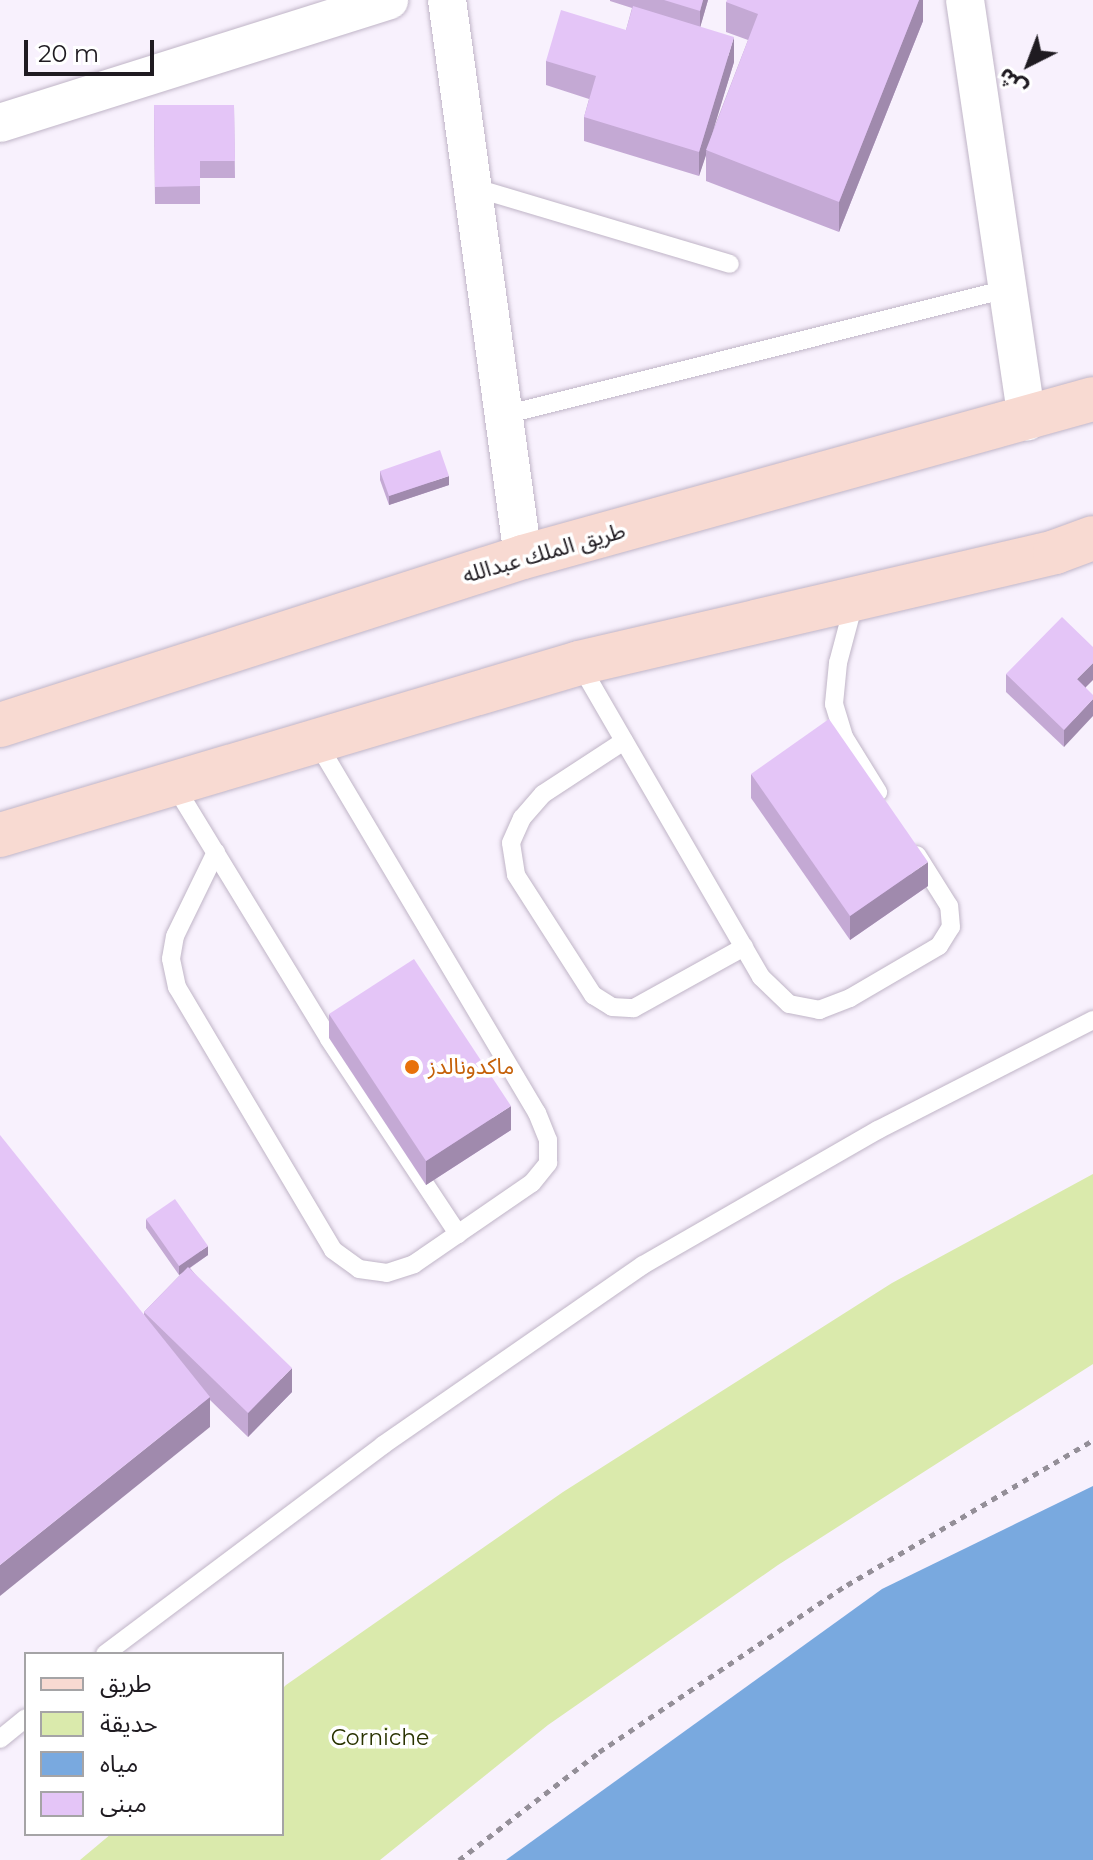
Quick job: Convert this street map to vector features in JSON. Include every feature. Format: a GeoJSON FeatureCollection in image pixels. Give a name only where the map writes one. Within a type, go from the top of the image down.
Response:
{"type":"FeatureCollection","features":[{"type":"Feature","properties":{"kind":"street"},"geometry":{"type":"LineString","coordinates":[[0,123],[389,0]]}},
{"type":"Feature","properties":{"kind":"street"},"geometry":{"type":"LineString","coordinates":[[447,0],[523,557]]}},
{"type":"Feature","properties":{"kind":"street"},"geometry":{"type":"LineString","coordinates":[[965,0],[1027,421]]}},
{"type":"Feature","properties":{"kind":"street","name":"طريق الملك عبدالله"},"geometry":{"type":"LineString","coordinates":[[0,725],[523,557],[1027,421],[1093,399]]}},
{"type":"Feature","properties":{"kind":"street"},"geometry":{"type":"LineString","coordinates":[[0,835],[579,663],[1055,552],[1093,538]]}},
{"type":"Feature","properties":{"kind":"lane"},"geometry":{"type":"LineString","coordinates":[[472,187],[730,264]]}},
{"type":"Feature","properties":{"kind":"lane"},"geometry":{"type":"LineString","coordinates":[[504,415],[1007,289]]}},
{"type":"Feature","properties":{"kind":"lane"},"geometry":{"type":"LineString","coordinates":[[856,598],[838,663],[834,704],[844,737],[892,815]]}},
{"type":"Feature","properties":{"kind":"lane"},"geometry":{"type":"LineString","coordinates":[[579,663],[761,977],[789,1004],[819,1010],[850,998],[939,946],[951,927],[949,906],[908,841]]}},
{"type":"Feature","properties":{"kind":"lane"},"geometry":{"type":"LineString","coordinates":[[216,852],[175,936],[171,959],[177,987],[333,1250],[359,1269],[387,1273],[414,1264],[532,1183],[548,1163],[548,1140],[537,1113],[316,740]]}},
{"type":"Feature","properties":{"kind":"lane"},"geometry":{"type":"LineString","coordinates":[[624,741],[543,794],[522,818],[511,843],[516,875],[593,995],[612,1007],[634,1008],[744,947]]}},
{"type":"Feature","properties":{"kind":"lane"},"geometry":{"type":"LineString","coordinates":[[173,783],[329,1039],[458,1234]]}},
{"type":"Feature","properties":{"kind":"lane"},"geometry":{"type":"LineString","coordinates":[[108,1652],[383,1445],[643,1265],[878,1130],[1093,1020]]}},
{"type":"Feature","properties":{"kind":"lane"},"geometry":{"type":"LineString","coordinates":[[0,1739],[24,1720]]}},
{"type":"Feature","properties":{"kind":"path"},"geometry":{"type":"LineString","coordinates":[[459,1860],[599,1752],[847,1585],[1093,1440]]}},
{"type":"Feature","properties":{"kind":"green space","name":"Corniche"},"geometry":{"type":"Polygon","coordinates":[[[1093,1174],[1093,1364],[778,1565],[548,1725],[380,1860],[80,1860],[109,1836],[284,1836],[286,1685],[563,1492],[892,1283],[1093,1174]]]}},
{"type":"Feature","properties":{"kind":"water"},"geometry":{"type":"Polygon","coordinates":[[[1093,1486],[1093,1860],[506,1860],[882,1589],[1093,1486]]]}},
{"type":"Feature","properties":{"kind":"building"},"geometry":{"type":"Polygon","coordinates":[[[664,0],[703,0],[700,11],[664,0]]]}},
{"type":"Feature","properties":{"kind":"building"},"geometry":{"type":"Polygon","coordinates":[[[727,0],[919,0],[839,202],[706,150],[758,14],[727,0]]]}},
{"type":"Feature","properties":{"kind":"building"},"geometry":{"type":"Polygon","coordinates":[[[633,6],[734,37],[699,152],[584,117],[596,76],[546,61],[561,10],[626,30],[633,6]]]}},
{"type":"Feature","properties":{"kind":"building"},"geometry":{"type":"Polygon","coordinates":[[[154,105],[234,105],[235,161],[200,161],[200,186],[155,187],[154,105]]]}},
{"type":"Feature","properties":{"kind":"building"},"geometry":{"type":"Polygon","coordinates":[[[440,450],[449,476],[389,496],[380,471],[440,450]]]}},
{"type":"Feature","properties":{"kind":"building"},"geometry":{"type":"Polygon","coordinates":[[[1062,617],[1093,647],[1093,663],[1077,679],[1093,695],[1093,699],[1064,730],[1006,674],[1062,617]]]}},
{"type":"Feature","properties":{"kind":"building"},"geometry":{"type":"Polygon","coordinates":[[[829,719],[928,862],[850,916],[751,774],[829,719]]]}},
{"type":"Feature","properties":{"kind":"building"},"geometry":{"type":"Polygon","coordinates":[[[414,959],[511,1106],[426,1161],[329,1014],[414,959]]]}},
{"type":"Feature","properties":{"kind":"building"},"geometry":{"type":"Polygon","coordinates":[[[0,1135],[210,1397],[0,1565],[0,1135]]]}},
{"type":"Feature","properties":{"kind":"building"},"geometry":{"type":"Polygon","coordinates":[[[175,1199],[208,1246],[179,1266],[146,1219],[175,1199]]]}},
{"type":"Feature","properties":{"kind":"building"},"geometry":{"type":"Polygon","coordinates":[[[188,1267],[292,1368],[248,1413],[144,1312],[188,1267]]]}},
{"type":"Feature","properties":{"kind":"place","name":"ماكدونالدز"},"geometry":{"type":"Point","coordinates":[412,1067]}}]}
